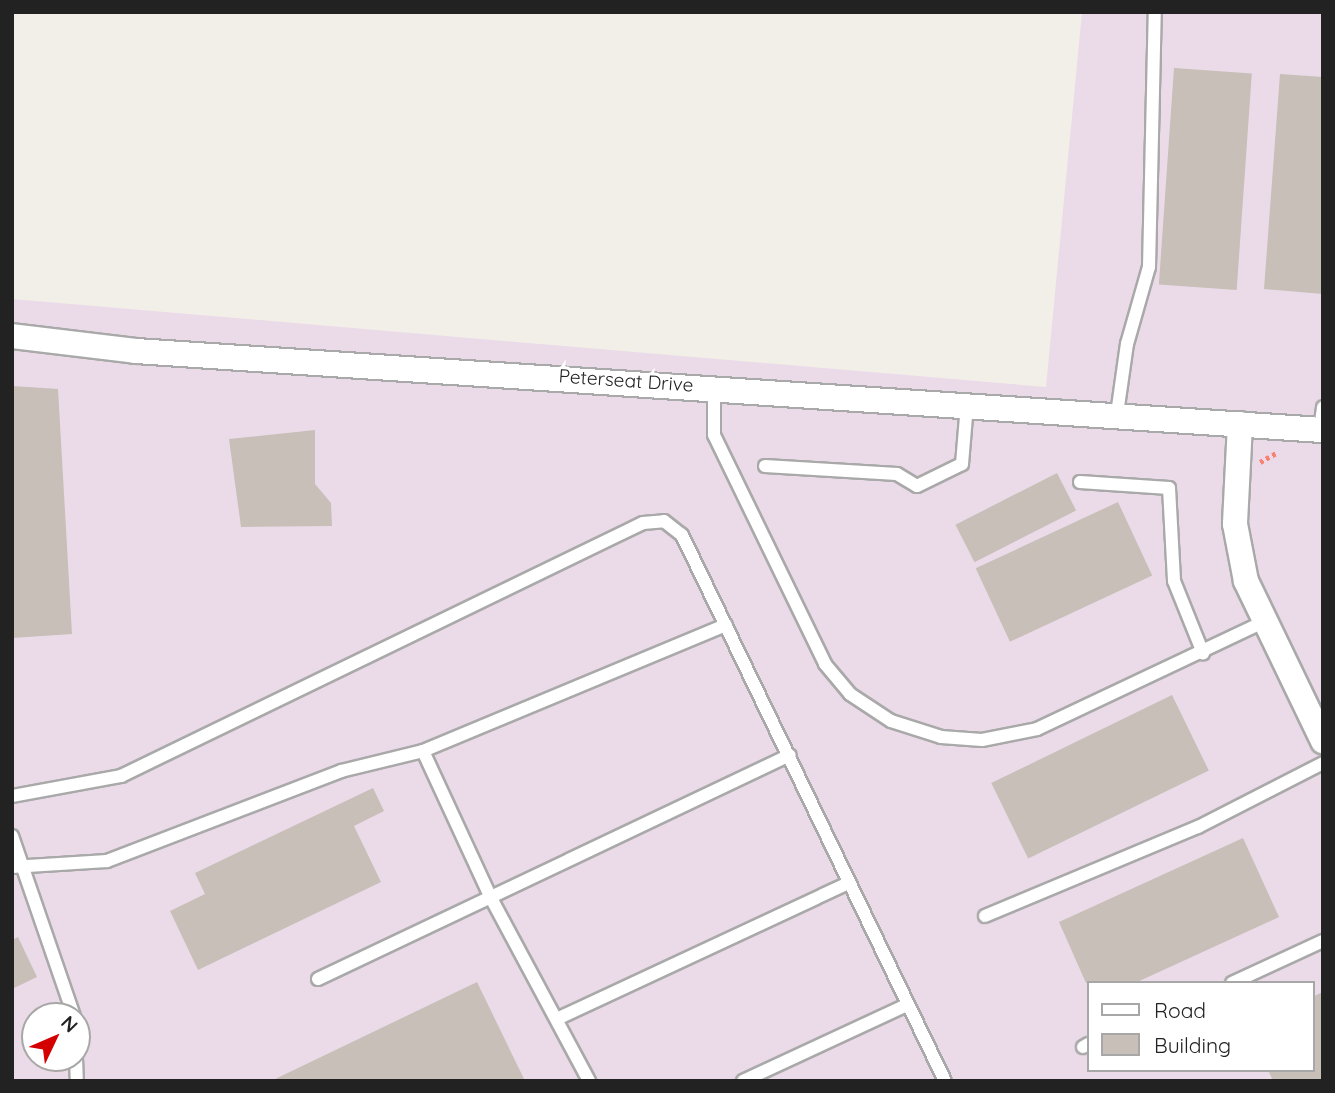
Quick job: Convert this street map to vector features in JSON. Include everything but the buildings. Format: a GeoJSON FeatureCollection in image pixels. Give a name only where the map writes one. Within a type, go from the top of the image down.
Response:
{"type":"FeatureCollection","features":[{"type":"Feature","properties":{"kind":"street","name":"Peterseat Drive"},"geometry":{"type":"LineString","coordinates":[[12,336],[136,351],[714,386],[1240,424],[1322,422]]}},
{"type":"Feature","properties":{"kind":"street"},"geometry":{"type":"LineString","coordinates":[[1240,424],[1238,543],[1263,622],[1323,741]]}},
{"type":"Feature","properties":{"kind":"lane"},"geometry":{"type":"LineString","coordinates":[[1117,414],[1127,344],[1149,267],[1155,12]]}},
{"type":"Feature","properties":{"kind":"lane"},"geometry":{"type":"LineString","coordinates":[[714,386],[714,435],[825,664],[850,694],[891,721],[941,737],[982,740],[1037,729],[1263,622]]}},
{"type":"Feature","properties":{"kind":"lane"},"geometry":{"type":"LineString","coordinates":[[765,466],[897,474],[917,486],[962,464],[967,404]]}},
{"type":"Feature","properties":{"kind":"lane"},"geometry":{"type":"LineString","coordinates":[[1080,482],[1169,488],[1174,581],[1202,653]]}},
{"type":"Feature","properties":{"kind":"lane"},"geometry":{"type":"LineString","coordinates":[[12,796],[121,776],[643,523],[664,521],[682,535],[945,1081]]}},
{"type":"Feature","properties":{"kind":"lane"},"geometry":{"type":"LineString","coordinates":[[16,865],[62,868],[107,861],[341,771],[423,751],[726,625]]}},
{"type":"Feature","properties":{"kind":"lane"},"geometry":{"type":"LineString","coordinates":[[423,751],[491,898],[559,1018],[589,1081]]}},
{"type":"Feature","properties":{"kind":"lane"},"geometry":{"type":"LineString","coordinates":[[318,979],[790,755]]}},
{"type":"Feature","properties":{"kind":"lane"},"geometry":{"type":"LineString","coordinates":[[985,916],[1198,827],[1323,763]]}},
{"type":"Feature","properties":{"kind":"lane"},"geometry":{"type":"LineString","coordinates":[[12,836],[16,865],[69,1002]]}},
{"type":"Feature","properties":{"kind":"lane"},"geometry":{"type":"LineString","coordinates":[[559,1018],[848,883]]}},
{"type":"Feature","properties":{"kind":"lane"},"geometry":{"type":"LineString","coordinates":[[1236,981],[1323,942]]}},
{"type":"Feature","properties":{"kind":"lane"},"geometry":{"type":"LineString","coordinates":[[743,1081],[907,1005]]}},
{"type":"Feature","properties":{"kind":"path"},"geometry":{"type":"LineString","coordinates":[[1254,468],[1273,453],[1284,453]]}},
{"type":"Feature","properties":{"kind":"shaded area"},"geometry":{"type":"Polygon","coordinates":[[[1082,12],[1323,12],[1323,1081],[12,1081],[12,299],[1046,387],[1082,12]]]}}]}
